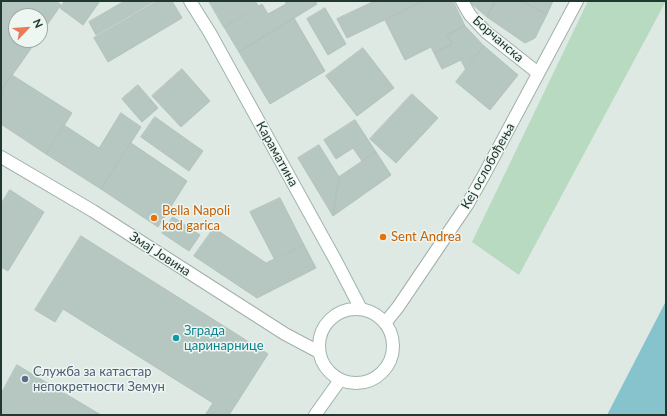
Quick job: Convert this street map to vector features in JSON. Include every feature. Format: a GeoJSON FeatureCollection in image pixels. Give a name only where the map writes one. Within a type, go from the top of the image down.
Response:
{"type":"FeatureCollection","features":[{"type":"Feature","properties":{"kind":"street","name":"Караматина"},"geometry":{"type":"LineString","coordinates":[[190,1],[210,33],[361,309]]}},
{"type":"Feature","properties":{"kind":"street","name":"Борчанска"},"geometry":{"type":"LineString","coordinates":[[462,1],[470,15],[486,32],[538,73]]}},
{"type":"Feature","properties":{"kind":"street","name":"Кеј ослобођења"},"geometry":{"type":"LineString","coordinates":[[385,323],[398,307],[467,205],[577,1]]}},
{"type":"Feature","properties":{"kind":"street","name":"Змај Јовина"},"geometry":{"type":"LineString","coordinates":[[1,157],[93,211],[284,334],[319,352]]}},
{"type":"Feature","properties":{"kind":"street"},"geometry":{"type":"LineString","coordinates":[[361,309],[378,316],[385,323],[391,334],[393,346],[391,358],[386,369],[376,378],[365,383],[352,384],[340,380],[326,369],[319,352],[319,341],[322,329],[329,320],[338,313],[361,309]]}},
{"type":"Feature","properties":{"kind":"street"},"geometry":{"type":"LineString","coordinates":[[315,415],[340,380]]}},
{"type":"Feature","properties":{"kind":"green space"},"geometry":{"type":"Polygon","coordinates":[[[588,1],[666,1],[519,275],[472,242],[588,1]]]}},
{"type":"Feature","properties":{"kind":"water"},"geometry":{"type":"Polygon","coordinates":[[[666,301],[666,415],[607,415],[666,301]]]}},
{"type":"Feature","properties":{"kind":"building"},"geometry":{"type":"Polygon","coordinates":[[[1,1],[56,1],[61,5],[48,24],[48,8],[8,8],[8,48],[31,48],[1,91],[1,1]]]}},
{"type":"Feature","properties":{"kind":"building"},"geometry":{"type":"Polygon","coordinates":[[[65,1],[100,1],[83,25],[60,8],[65,1]]]}},
{"type":"Feature","properties":{"kind":"building"},"geometry":{"type":"Polygon","coordinates":[[[125,1],[154,1],[96,35],[89,22],[125,1]]]}},
{"type":"Feature","properties":{"kind":"building"},"geometry":{"type":"Polygon","coordinates":[[[157,1],[172,1],[182,18],[108,62],[94,38],[157,1]]]}},
{"type":"Feature","properties":{"kind":"building"},"geometry":{"type":"Polygon","coordinates":[[[209,1],[255,1],[259,7],[224,27],[209,1]]]}},
{"type":"Feature","properties":{"kind":"building"},"geometry":{"type":"Polygon","coordinates":[[[285,1],[315,1],[317,4],[239,52],[224,27],[262,4],[268,14],[286,4],[285,1]]]}},
{"type":"Feature","properties":{"kind":"building"},"geometry":{"type":"Polygon","coordinates":[[[375,1],[424,1],[347,38],[337,19],[375,1]]]}},
{"type":"Feature","properties":{"kind":"building"},"geometry":{"type":"Polygon","coordinates":[[[424,1],[453,1],[465,26],[447,35],[452,44],[434,53],[431,47],[405,60],[385,20],[424,1]]]}},
{"type":"Feature","properties":{"kind":"building"},"geometry":{"type":"Polygon","coordinates":[[[471,1],[495,1],[487,17],[472,4],[471,1]]]}},
{"type":"Feature","properties":{"kind":"building"},"geometry":{"type":"Polygon","coordinates":[[[495,1],[520,1],[547,14],[535,38],[525,43],[487,17],[495,1]]]}},
{"type":"Feature","properties":{"kind":"building"},"geometry":{"type":"Polygon","coordinates":[[[520,1],[553,1],[547,14],[520,1]]]}},
{"type":"Feature","properties":{"kind":"building"},"geometry":{"type":"Polygon","coordinates":[[[325,8],[346,44],[328,55],[307,19],[325,8]]]}},
{"type":"Feature","properties":{"kind":"building"},"geometry":{"type":"Polygon","coordinates":[[[294,18],[325,71],[270,104],[239,52],[294,18]]]}},
{"type":"Feature","properties":{"kind":"building"},"geometry":{"type":"Polygon","coordinates":[[[465,26],[484,46],[466,70],[461,60],[442,69],[434,53],[452,44],[447,35],[465,26]]]}},
{"type":"Feature","properties":{"kind":"building"},"geometry":{"type":"Polygon","coordinates":[[[484,46],[518,75],[490,110],[456,82],[484,46]]]}},
{"type":"Feature","properties":{"kind":"building"},"geometry":{"type":"Polygon","coordinates":[[[363,48],[394,88],[357,116],[326,76],[363,48]]]}},
{"type":"Feature","properties":{"kind":"building"},"geometry":{"type":"Polygon","coordinates":[[[182,69],[210,101],[181,127],[152,96],[182,69]]]}},
{"type":"Feature","properties":{"kind":"building"},"geometry":{"type":"Polygon","coordinates":[[[12,75],[72,113],[46,154],[1,124],[1,91],[12,75]]]}},
{"type":"Feature","properties":{"kind":"building"},"geometry":{"type":"Polygon","coordinates":[[[138,85],[158,108],[142,122],[122,99],[138,85]]]}},
{"type":"Feature","properties":{"kind":"building"},"geometry":{"type":"Polygon","coordinates":[[[412,94],[438,118],[396,163],[370,139],[412,94]]]}},
{"type":"Feature","properties":{"kind":"building"},"geometry":{"type":"Polygon","coordinates":[[[121,113],[141,127],[101,189],[46,154],[64,125],[99,148],[121,113]]]}},
{"type":"Feature","properties":{"kind":"building"},"geometry":{"type":"Polygon","coordinates":[[[155,117],[203,151],[189,171],[141,137],[155,117]]]}},
{"type":"Feature","properties":{"kind":"building"},"geometry":{"type":"Polygon","coordinates":[[[355,120],[376,152],[362,161],[353,148],[336,159],[324,140],[355,120]]]}},
{"type":"Feature","properties":{"kind":"building"},"geometry":{"type":"Polygon","coordinates":[[[131,143],[187,181],[158,227],[101,189],[131,143]]]}},
{"type":"Feature","properties":{"kind":"building"},"geometry":{"type":"Polygon","coordinates":[[[319,145],[339,177],[333,216],[298,158],[319,145]]]}},
{"type":"Feature","properties":{"kind":"building"},"geometry":{"type":"Polygon","coordinates":[[[376,152],[391,175],[333,216],[339,177],[376,152]]]}},
{"type":"Feature","properties":{"kind":"building"},"geometry":{"type":"Polygon","coordinates":[[[10,190],[44,212],[8,271],[1,267],[1,204],[10,190]]]}},
{"type":"Feature","properties":{"kind":"building"},"geometry":{"type":"Polygon","coordinates":[[[280,198],[304,245],[275,260],[250,212],[280,198]]]}},
{"type":"Feature","properties":{"kind":"building"},"geometry":{"type":"Polygon","coordinates":[[[173,217],[200,235],[189,251],[162,233],[173,217]]]}},
{"type":"Feature","properties":{"kind":"building"},"geometry":{"type":"Polygon","coordinates":[[[214,228],[266,263],[304,245],[316,268],[257,298],[194,256],[214,228]]]}},
{"type":"Feature","properties":{"kind":"building","name":"Зграда царинарнице"},"geometry":{"type":"Polygon","coordinates":[[[81,236],[268,354],[229,415],[205,415],[213,403],[63,309],[55,322],[35,310],[81,236]]]}},
{"type":"Feature","properties":{"kind":"building","name":"Служба за катастар непокретности Земун"},"geometry":{"type":"Polygon","coordinates":[[[17,365],[101,415],[1,415],[1,394],[17,365]]]}},
{"type":"Feature","properties":{"kind":"place","name":"Bella Napoli kod garica"},"geometry":{"type":"Point","coordinates":[154,218]}},
{"type":"Feature","properties":{"kind":"place","name":"Sent Andrea"},"geometry":{"type":"Point","coordinates":[383,237]}},
{"type":"Feature","properties":{"kind":"place","name":"Зграда царинарнице"},"geometry":{"type":"Point","coordinates":[176,338]}},
{"type":"Feature","properties":{"kind":"place","name":"Служба за катастар непокретности Земун"},"geometry":{"type":"Point","coordinates":[25,379]}}]}
